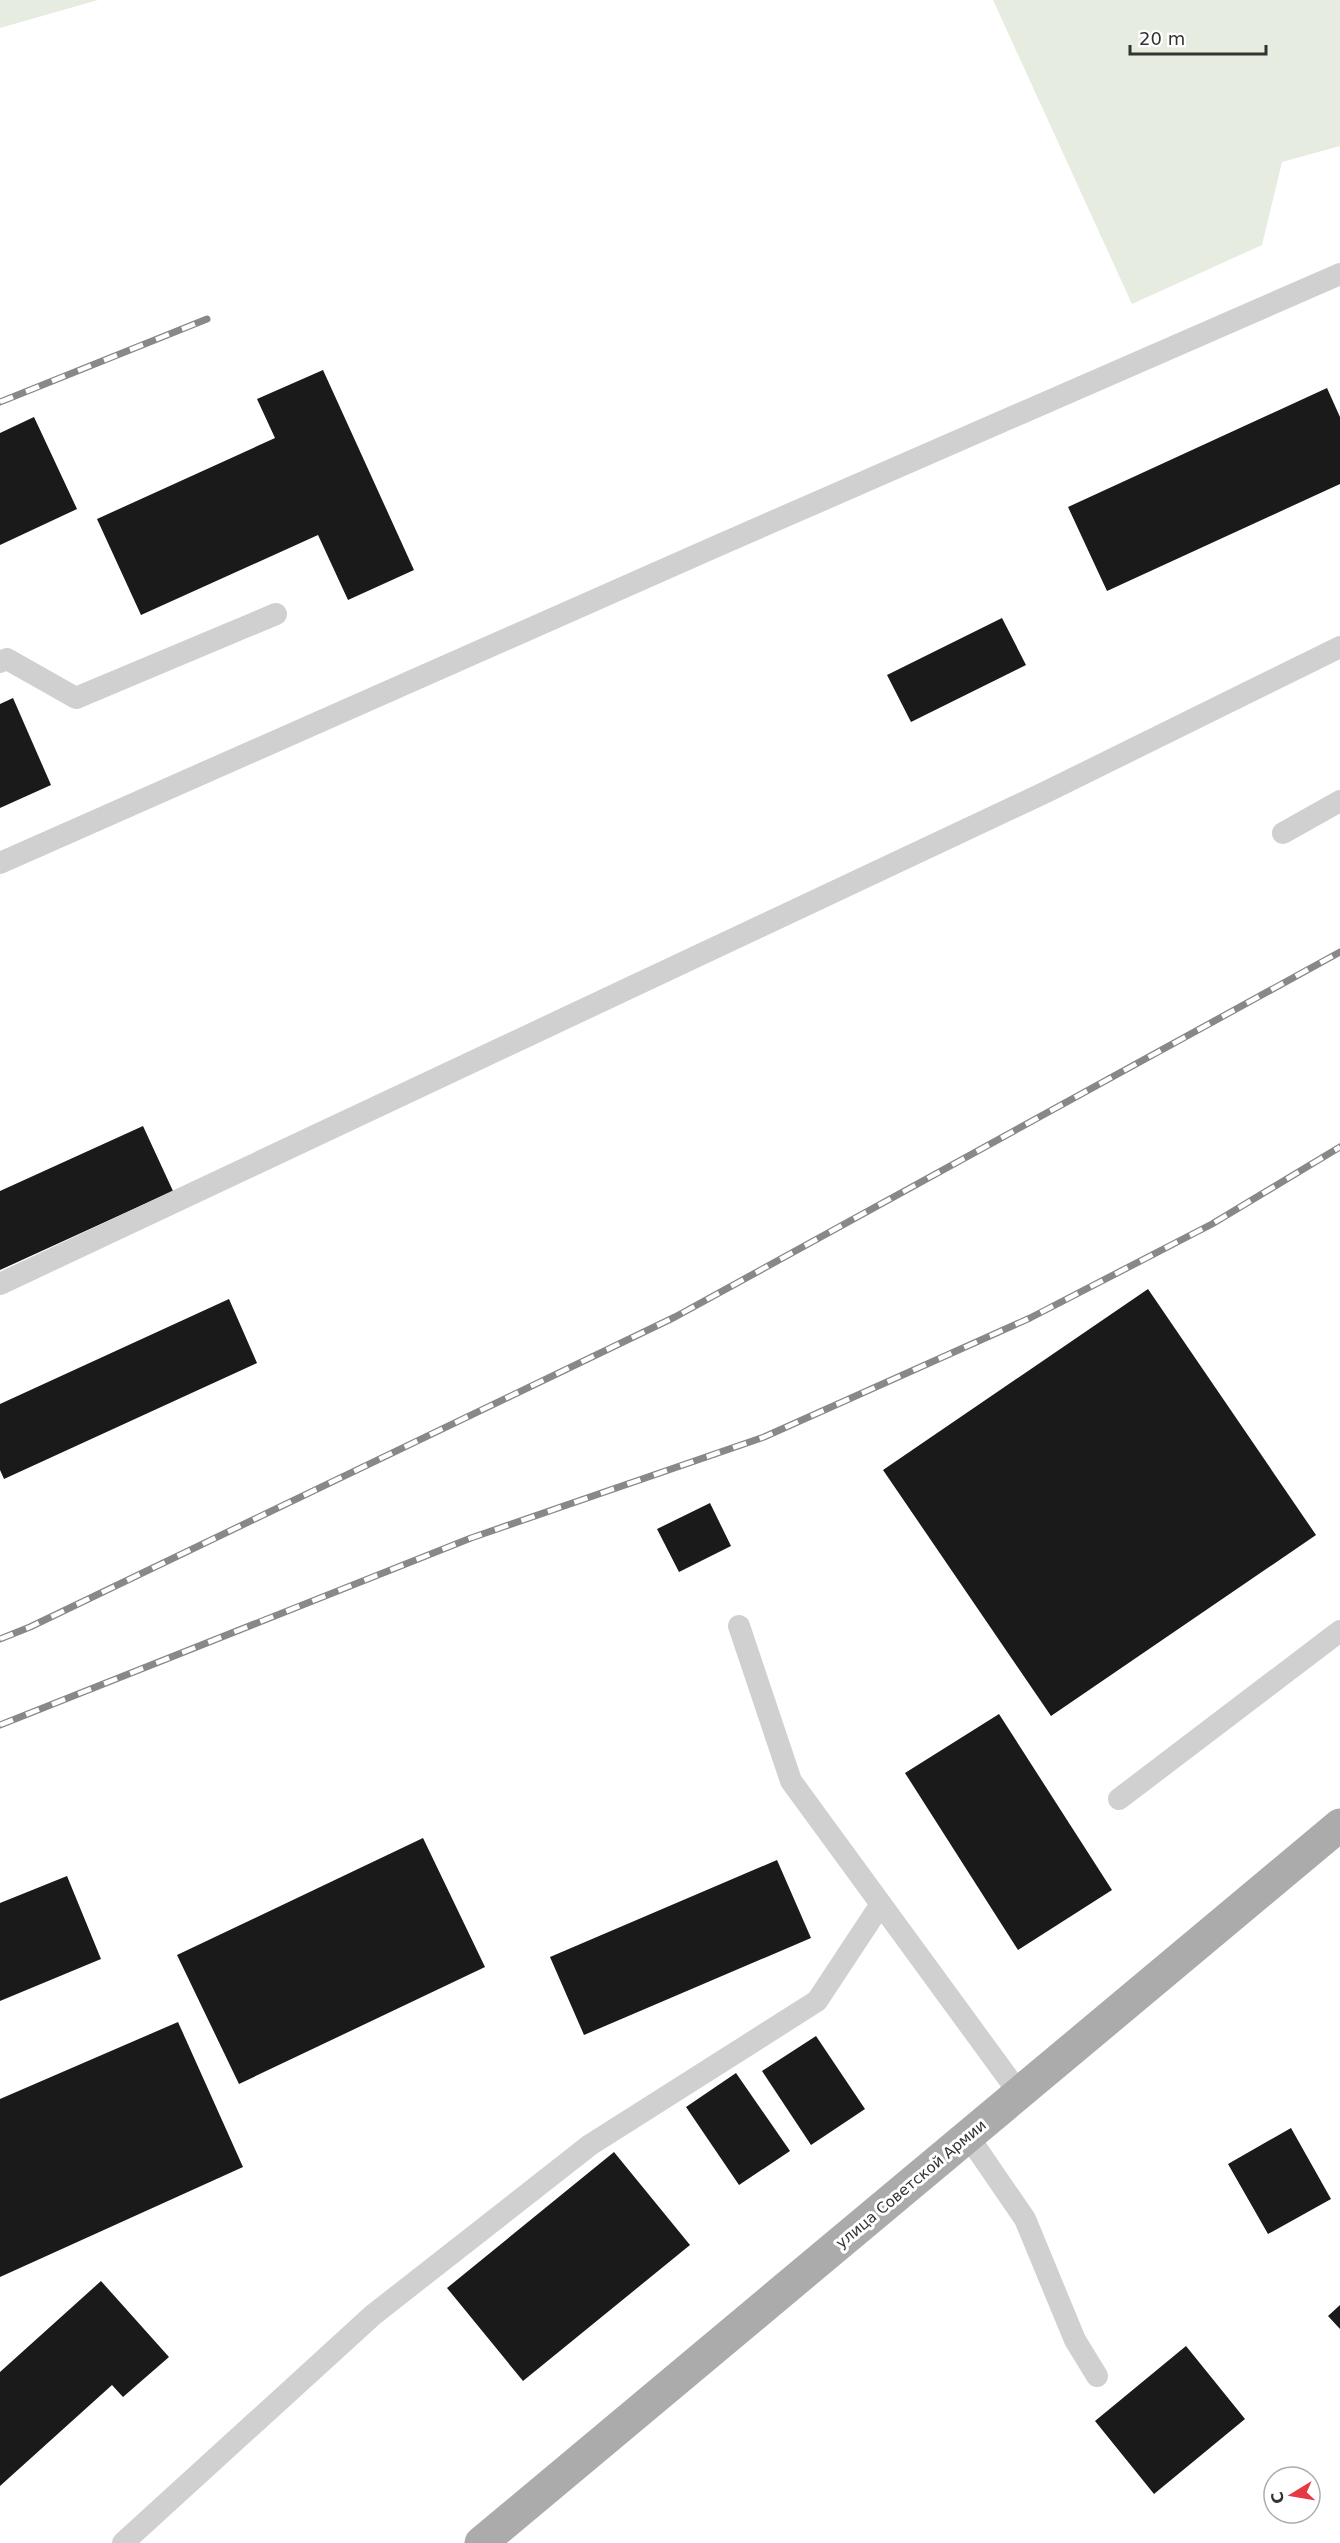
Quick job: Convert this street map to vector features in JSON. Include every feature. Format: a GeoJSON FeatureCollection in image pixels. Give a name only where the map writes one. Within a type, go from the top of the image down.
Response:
{"type":"FeatureCollection","features":[{"type":"Feature","properties":{"kind":"main road","name":"улица Советской Армии"},"geometry":{"type":"LineString","coordinates":[[482,2543],[1340,1825]]}},
{"type":"Feature","properties":{"kind":"lane"},"geometry":{"type":"LineString","coordinates":[[0,863],[1340,274]]}},
{"type":"Feature","properties":{"kind":"lane"},"geometry":{"type":"LineString","coordinates":[[2,655],[76,698],[276,614]]}},
{"type":"Feature","properties":{"kind":"lane"},"geometry":{"type":"LineString","coordinates":[[0,1284],[1046,792],[1340,647]]}},
{"type":"Feature","properties":{"kind":"lane"},"geometry":{"type":"LineString","coordinates":[[1283,832],[1340,801]]}},
{"type":"Feature","properties":{"kind":"lane"},"geometry":{"type":"LineString","coordinates":[[739,1626],[791,1781],[1019,2093]]}},
{"type":"Feature","properties":{"kind":"lane"},"geometry":{"type":"LineString","coordinates":[[1119,1798],[1340,1631]]}},
{"type":"Feature","properties":{"kind":"lane"},"geometry":{"type":"LineString","coordinates":[[123,2543],[373,2315],[590,2145],[817,2001],[881,1904]]}},
{"type":"Feature","properties":{"kind":"lane"},"geometry":{"type":"LineString","coordinates":[[968,2136],[1025,2219],[1075,2340],[1097,2376]]}},
{"type":"Feature","properties":{"kind":"shaded area"},"geometry":{"type":"Polygon","coordinates":[[[0,0],[98,0],[0,28],[0,0]]]}},
{"type":"Feature","properties":{"kind":"shaded area"},"geometry":{"type":"Polygon","coordinates":[[[993,0],[1340,0],[1340,146],[1282,162],[1262,245],[1132,304],[993,0]]]}},
{"type":"Feature","properties":{"kind":"building"},"geometry":{"type":"Polygon","coordinates":[[[323,370],[414,570],[348,600],[318,535],[141,615],[97,519],[275,438],[257,399],[323,370]]]}},
{"type":"Feature","properties":{"kind":"building"},"geometry":{"type":"Polygon","coordinates":[[[1327,388],[1340,417],[1340,484],[1107,591],[1068,507],[1327,388]]]}},
{"type":"Feature","properties":{"kind":"building"},"geometry":{"type":"Polygon","coordinates":[[[34,417],[77,509],[0,545],[0,433],[34,417]]]}},
{"type":"Feature","properties":{"kind":"building"},"geometry":{"type":"Polygon","coordinates":[[[1002,618],[1026,665],[911,722],[887,675],[1002,618]]]}},
{"type":"Feature","properties":{"kind":"building"},"geometry":{"type":"Polygon","coordinates":[[[13,698],[51,785],[0,808],[0,704],[13,698]]]}},
{"type":"Feature","properties":{"kind":"building"},"geometry":{"type":"Polygon","coordinates":[[[143,1126],[173,1191],[0,1270],[0,1191],[143,1126]]]}},
{"type":"Feature","properties":{"kind":"building"},"geometry":{"type":"Polygon","coordinates":[[[1148,1289],[1316,1535],[1051,1716],[883,1470],[1148,1289]]]}},
{"type":"Feature","properties":{"kind":"building"},"geometry":{"type":"Polygon","coordinates":[[[229,1299],[257,1363],[4,1479],[0,1470],[0,1404],[229,1299]]]}},
{"type":"Feature","properties":{"kind":"building"},"geometry":{"type":"Polygon","coordinates":[[[710,1503],[731,1546],[679,1572],[657,1529],[710,1503]]]}},
{"type":"Feature","properties":{"kind":"building"},"geometry":{"type":"Polygon","coordinates":[[[999,1714],[1112,1890],[1018,1950],[905,1773],[999,1714]]]}},
{"type":"Feature","properties":{"kind":"building"},"geometry":{"type":"Polygon","coordinates":[[[423,1838],[485,1967],[239,2084],[177,1955],[423,1838]]]}},
{"type":"Feature","properties":{"kind":"building"},"geometry":{"type":"Polygon","coordinates":[[[777,1860],[811,1938],[584,2035],[550,1957],[777,1860]]]}},
{"type":"Feature","properties":{"kind":"building"},"geometry":{"type":"Polygon","coordinates":[[[67,1876],[101,1959],[0,2001],[0,1903],[67,1876]]]}},
{"type":"Feature","properties":{"kind":"building"},"geometry":{"type":"Polygon","coordinates":[[[178,2022],[243,2167],[0,2277],[0,2099],[178,2022]]]}},
{"type":"Feature","properties":{"kind":"building"},"geometry":{"type":"Polygon","coordinates":[[[816,2036],[865,2109],[811,2145],[762,2071],[816,2036]]]}},
{"type":"Feature","properties":{"kind":"building"},"geometry":{"type":"Polygon","coordinates":[[[736,2073],[790,2151],[739,2185],[686,2107],[736,2073]]]}},
{"type":"Feature","properties":{"kind":"building"},"geometry":{"type":"Polygon","coordinates":[[[1291,2128],[1331,2199],[1268,2234],[1228,2164],[1291,2128]]]}},
{"type":"Feature","properties":{"kind":"building"},"geometry":{"type":"Polygon","coordinates":[[[614,2152],[690,2245],[523,2381],[447,2288],[614,2152]]]}},
{"type":"Feature","properties":{"kind":"building"},"geometry":{"type":"Polygon","coordinates":[[[101,2281],[169,2357],[123,2397],[112,2385],[0,2486],[0,2372],[101,2281]]]}},
{"type":"Feature","properties":{"kind":"building"},"geometry":{"type":"Polygon","coordinates":[[[1340,2305],[1340,2329],[1328,2316],[1340,2305]]]}},
{"type":"Feature","properties":{"kind":"building"},"geometry":{"type":"Polygon","coordinates":[[[1186,2346],[1245,2419],[1154,2494],[1095,2421],[1186,2346]]]}},
{"type":"Feature","properties":{"kind":"railway"},"geometry":{"type":"LineString","coordinates":[[0,402],[207,319]]}},
{"type":"Feature","properties":{"kind":"railway"},"geometry":{"type":"LineString","coordinates":[[0,1639],[30,1627],[675,1317],[1340,952]]}},
{"type":"Feature","properties":{"kind":"railway"},"geometry":{"type":"LineString","coordinates":[[0,1725],[471,1538],[764,1437],[1030,1318],[1212,1224],[1340,1147]]}}]}
